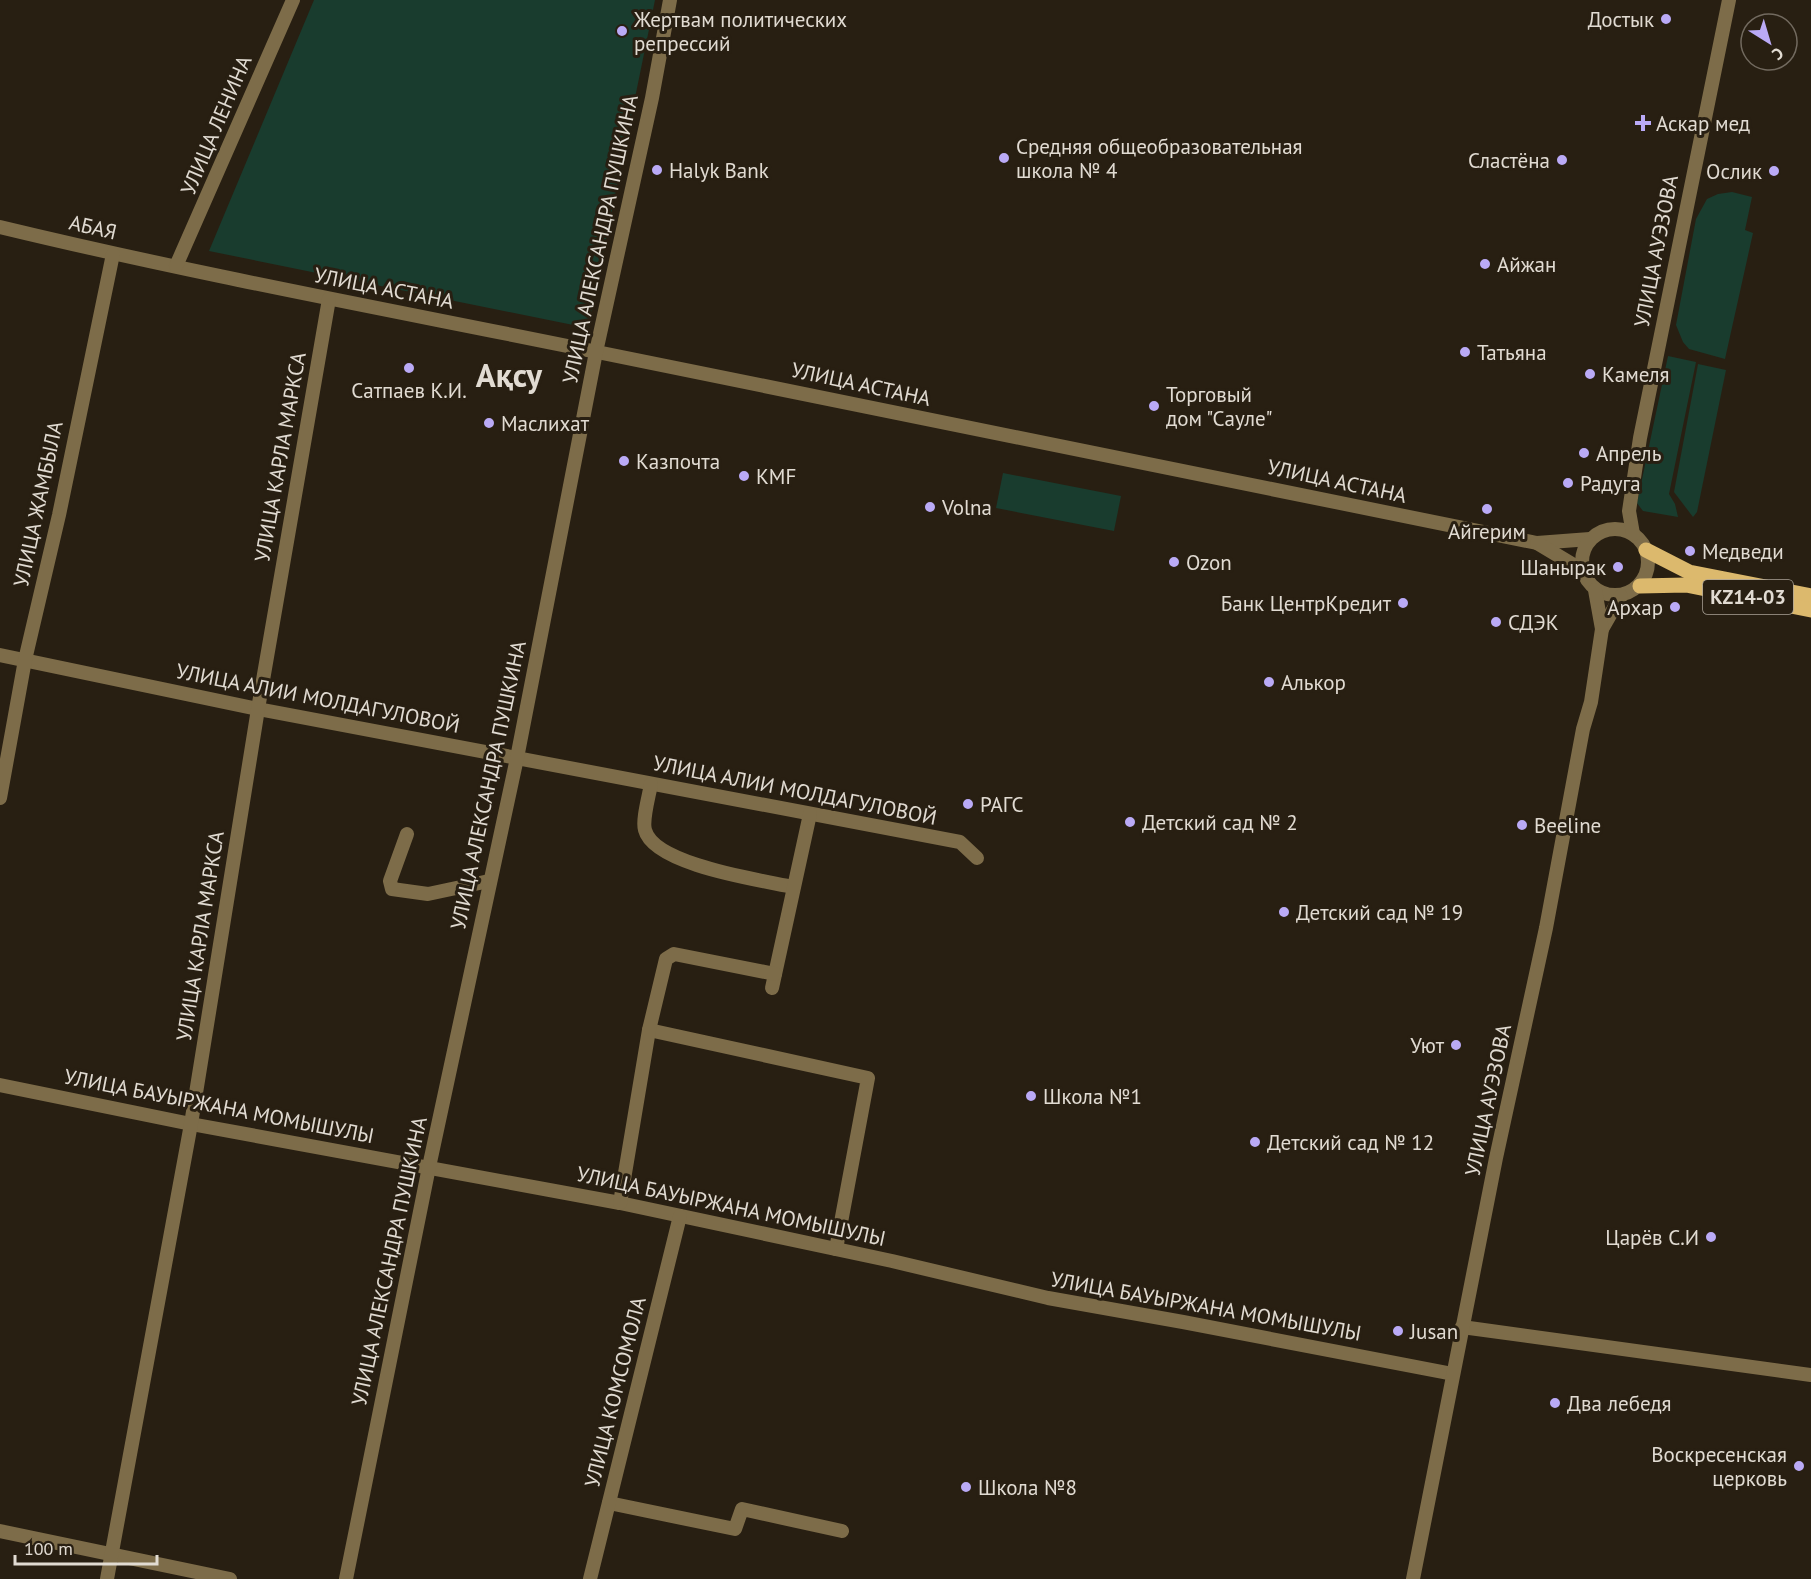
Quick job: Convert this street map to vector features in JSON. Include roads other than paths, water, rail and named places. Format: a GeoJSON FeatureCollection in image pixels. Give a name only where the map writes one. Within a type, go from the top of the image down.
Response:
{"type":"FeatureCollection","features":[{"type":"Feature","properties":{"kind":"main road","name":"KZ14-03"},"geometry":{"type":"LineString","coordinates":[[1646,550],[1689,572],[1811,596]]}},
{"type":"Feature","properties":{"kind":"main road","name":"KZ14-03"},"geometry":{"type":"LineString","coordinates":[[1640,585],[1686,585],[1811,610]]}},
{"type":"Feature","properties":{"kind":"street","name":"УЛИЦА ЛЕНИНА"},"geometry":{"type":"LineString","coordinates":[[176,266],[293,0]]}},
{"type":"Feature","properties":{"kind":"street","name":"УЛИЦА АЛЕКСАНДРА ПУШКИНА"},"geometry":{"type":"LineString","coordinates":[[346,1579],[429,1167],[517,758],[596,352],[652,98],[670,0]]}},
{"type":"Feature","properties":{"kind":"street","name":"УЛИЦА АУЭЗОВА"},"geometry":{"type":"LineString","coordinates":[[1633,534],[1629,511],[1640,438],[1729,0]]}},
{"type":"Feature","properties":{"kind":"street","name":"АБАЯ"},"geometry":{"type":"LineString","coordinates":[[0,227],[113,254],[176,266]]}},
{"type":"Feature","properties":{"kind":"street","name":"УЛИЦА ЖАМБЫЛА"},"geometry":{"type":"LineString","coordinates":[[0,798],[25,660],[59,515],[113,254]]}},
{"type":"Feature","properties":{"kind":"street","name":"УЛИЦА АСТАНА"},"geometry":{"type":"LineString","coordinates":[[176,266],[329,299],[1537,543]]}},
{"type":"Feature","properties":{"kind":"street","name":"УЛИЦА КАРЛА МАРКСА"},"geometry":{"type":"LineString","coordinates":[[107,1579],[190,1124],[258,709],[329,299]]}},
{"type":"Feature","properties":{"kind":"street"},"geometry":{"type":"LineString","coordinates":[[1537,543],[1590,539],[1629,511]]}},
{"type":"Feature","properties":{"kind":"street"},"geometry":{"type":"LineString","coordinates":[[1590,539],[1582,553],[1582,570],[1586,581],[1595,590],[1608,596],[1622,596],[1631,592],[1640,585],[1648,568],[1646,550],[1633,534],[1621,529],[1607,529]]}},
{"type":"Feature","properties":{"kind":"street"},"geometry":{"type":"LineString","coordinates":[[1537,543],[1582,570]]}},
{"type":"Feature","properties":{"kind":"street"},"geometry":{"type":"LineString","coordinates":[[1595,590],[1602,629]]}},
{"type":"Feature","properties":{"kind":"street"},"geometry":{"type":"LineString","coordinates":[[1602,629],[1622,596]]}},
{"type":"Feature","properties":{"kind":"street","name":"УЛИЦА АУЭЗОВА"},"geometry":{"type":"LineString","coordinates":[[1413,1579],[1462,1327],[1546,928],[1583,729],[1591,702],[1602,629]]}},
{"type":"Feature","properties":{"kind":"street","name":"УЛИЦА АЛИИ МОЛДАГУЛОВОЙ"},"geometry":{"type":"LineString","coordinates":[[0,655],[258,709],[960,842],[977,858]]}},
{"type":"Feature","properties":{"kind":"street"},"geometry":{"type":"LineString","coordinates":[[651,784],[644,829],[649,839],[669,855],[691,864],[793,887]]}},
{"type":"Feature","properties":{"kind":"street"},"geometry":{"type":"LineString","coordinates":[[772,988],[810,814]]}},
{"type":"Feature","properties":{"kind":"street"},"geometry":{"type":"LineString","coordinates":[[407,834],[390,881],[392,890],[428,894],[489,881]]}},
{"type":"Feature","properties":{"kind":"street"},"geometry":{"type":"LineString","coordinates":[[620,1203],[649,1030],[666,958],[674,954],[775,974]]}},
{"type":"Feature","properties":{"kind":"street"},"geometry":{"type":"LineString","coordinates":[[649,1030],[868,1078],[836,1249]]}},
{"type":"Feature","properties":{"kind":"street","name":"УЛИЦА БАУЫРЖАНА МОМЫШУЛЫ"},"geometry":{"type":"LineString","coordinates":[[0,1084],[190,1124],[620,1203],[836,1249],[1048,1299],[1183,1322],[1453,1374]]}},
{"type":"Feature","properties":{"kind":"street","name":"УЛИЦА КОМСОМОЛА"},"geometry":{"type":"LineString","coordinates":[[590,1579],[680,1216]]}},
{"type":"Feature","properties":{"kind":"street"},"geometry":{"type":"LineString","coordinates":[[1462,1327],[1811,1375]]}},
{"type":"Feature","properties":{"kind":"street"},"geometry":{"type":"LineString","coordinates":[[609,1503],[735,1529],[742,1509],[842,1531]]}},
{"type":"Feature","properties":{"kind":"street"},"geometry":{"type":"LineString","coordinates":[[0,1531],[230,1579]]}},
{"type":"Feature","properties":{"kind":"place","name":"Достык"},"geometry":{"type":"Point","coordinates":[1666,19]}},
{"type":"Feature","properties":{"kind":"place","name":"Жертвам политических репрессий"},"geometry":{"type":"Point","coordinates":[622,31]}},
{"type":"Feature","properties":{"kind":"place","name":"Аскар мед"},"geometry":{"type":"Point","coordinates":[1643,123]}},
{"type":"Feature","properties":{"kind":"place","name":"Средняя общеобразовательная школа № 4"},"geometry":{"type":"Point","coordinates":[1004,158]}},
{"type":"Feature","properties":{"kind":"place","name":"Сластёна"},"geometry":{"type":"Point","coordinates":[1562,160]}},
{"type":"Feature","properties":{"kind":"place","name":"Halyk Bank"},"geometry":{"type":"Point","coordinates":[657,170]}},
{"type":"Feature","properties":{"kind":"place","name":"Ослик"},"geometry":{"type":"Point","coordinates":[1774,171]}},
{"type":"Feature","properties":{"kind":"place","name":"Айжан"},"geometry":{"type":"Point","coordinates":[1485,264]}},
{"type":"Feature","properties":{"kind":"place","name":"Татьяна"},"geometry":{"type":"Point","coordinates":[1465,352]}},
{"type":"Feature","properties":{"kind":"place","name":"Сатпаев К.И."},"geometry":{"type":"Point","coordinates":[409,368]}},
{"type":"Feature","properties":{"kind":"place","name":"Камеля"},"geometry":{"type":"Point","coordinates":[1590,374]}},
{"type":"Feature","properties":{"kind":"place","name":"Торговый дом \"Сауле\""},"geometry":{"type":"Point","coordinates":[1154,406]}},
{"type":"Feature","properties":{"kind":"place","name":"Маслихат"},"geometry":{"type":"Point","coordinates":[489,423]}},
{"type":"Feature","properties":{"kind":"place","name":"Апрель"},"geometry":{"type":"Point","coordinates":[1584,453]}},
{"type":"Feature","properties":{"kind":"place","name":"Казпочта"},"geometry":{"type":"Point","coordinates":[624,461]}},
{"type":"Feature","properties":{"kind":"place","name":"KMF"},"geometry":{"type":"Point","coordinates":[744,476]}},
{"type":"Feature","properties":{"kind":"place","name":"Радуга"},"geometry":{"type":"Point","coordinates":[1568,483]}},
{"type":"Feature","properties":{"kind":"place","name":"Volna"},"geometry":{"type":"Point","coordinates":[930,507]}},
{"type":"Feature","properties":{"kind":"place","name":"Айгерим"},"geometry":{"type":"Point","coordinates":[1487,509]}},
{"type":"Feature","properties":{"kind":"place","name":"Медведи"},"geometry":{"type":"Point","coordinates":[1690,551]}},
{"type":"Feature","properties":{"kind":"place","name":"Ozon"},"geometry":{"type":"Point","coordinates":[1174,562]}},
{"type":"Feature","properties":{"kind":"place","name":"Шанырак"},"geometry":{"type":"Point","coordinates":[1618,567]}},
{"type":"Feature","properties":{"kind":"place","name":"Банк ЦентрКредит"},"geometry":{"type":"Point","coordinates":[1403,603]}},
{"type":"Feature","properties":{"kind":"place","name":"Архар"},"geometry":{"type":"Point","coordinates":[1675,607]}},
{"type":"Feature","properties":{"kind":"place","name":"СДЭК"},"geometry":{"type":"Point","coordinates":[1496,622]}},
{"type":"Feature","properties":{"kind":"place","name":"Алькор"},"geometry":{"type":"Point","coordinates":[1269,682]}},
{"type":"Feature","properties":{"kind":"place","name":"РАГС"},"geometry":{"type":"Point","coordinates":[968,804]}},
{"type":"Feature","properties":{"kind":"place","name":"Детский сад № 2"},"geometry":{"type":"Point","coordinates":[1130,822]}},
{"type":"Feature","properties":{"kind":"place","name":"Beeline"},"geometry":{"type":"Point","coordinates":[1522,825]}},
{"type":"Feature","properties":{"kind":"place","name":"Детский сад № 19"},"geometry":{"type":"Point","coordinates":[1284,912]}},
{"type":"Feature","properties":{"kind":"place","name":"Уют"},"geometry":{"type":"Point","coordinates":[1456,1045]}},
{"type":"Feature","properties":{"kind":"place","name":"Школа №1"},"geometry":{"type":"Point","coordinates":[1031,1096]}},
{"type":"Feature","properties":{"kind":"place","name":"Детский сад № 12"},"geometry":{"type":"Point","coordinates":[1255,1142]}},
{"type":"Feature","properties":{"kind":"place","name":"Царёв С.И"},"geometry":{"type":"Point","coordinates":[1711,1237]}},
{"type":"Feature","properties":{"kind":"place","name":"Jusan"},"geometry":{"type":"Point","coordinates":[1398,1331]}},
{"type":"Feature","properties":{"kind":"place","name":"Два лебедя"},"geometry":{"type":"Point","coordinates":[1555,1403]}},
{"type":"Feature","properties":{"kind":"place","name":"Воскресенская церковь"},"geometry":{"type":"Point","coordinates":[1799,1466]}},
{"type":"Feature","properties":{"kind":"place","name":"Школа №8"},"geometry":{"type":"Point","coordinates":[966,1487]}},
{"type":"Feature","properties":{"kind":"district","name":"Ақсу"},"geometry":{"type":"Point","coordinates":[509,374]}}]}
